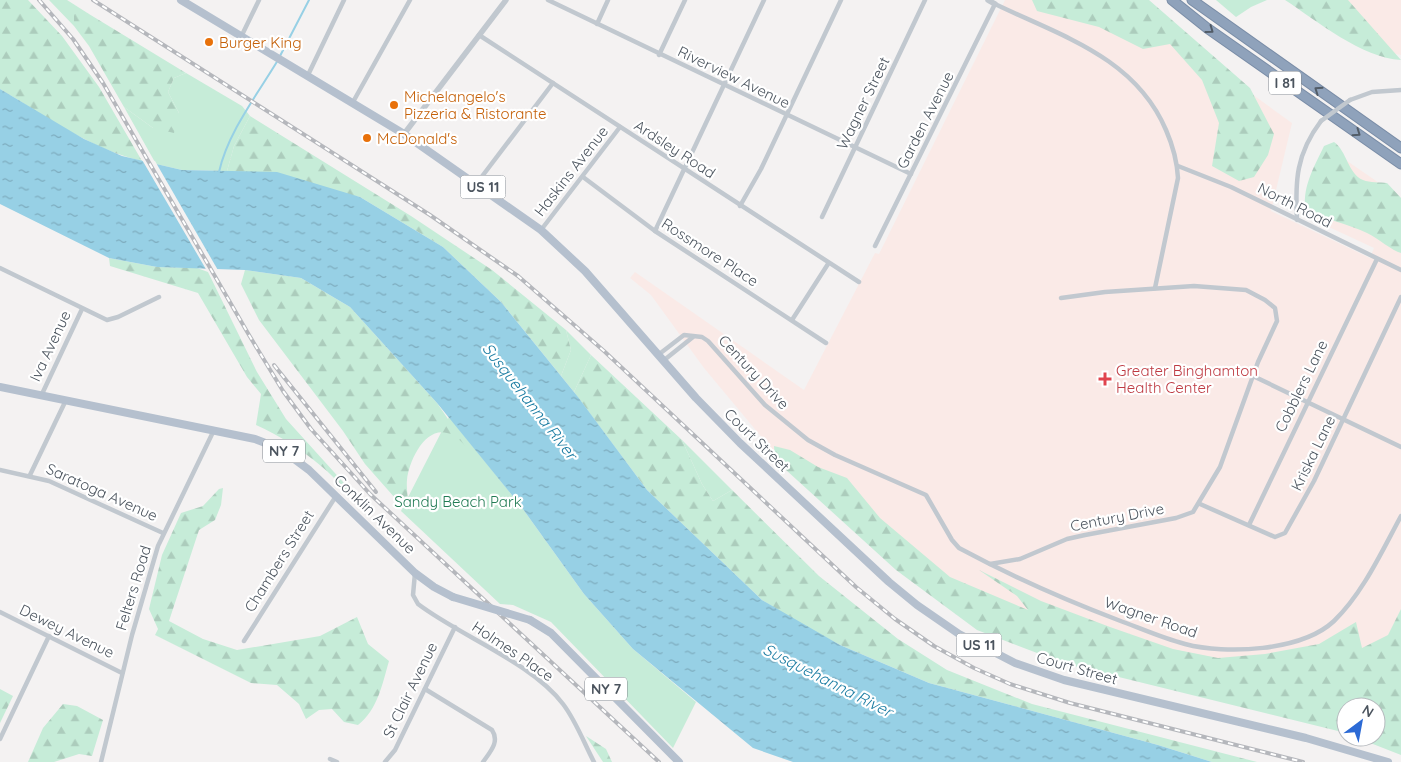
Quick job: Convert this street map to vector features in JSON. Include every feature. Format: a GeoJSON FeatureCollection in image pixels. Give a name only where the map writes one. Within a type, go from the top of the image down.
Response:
{"type":"FeatureCollection","features":[{"type":"Feature","properties":{"kind":"highway","name":"I 81"},"geometry":{"type":"LineString","coordinates":[[1172,0],[1207,28],[1401,164]]}},
{"type":"Feature","properties":{"kind":"highway","name":"I 81"},"geometry":{"type":"LineString","coordinates":[[1192,0],[1401,148]]}},
{"type":"Feature","properties":{"kind":"main road","name":"Court Street"},"geometry":{"type":"LineString","coordinates":[[181,0],[404,134],[477,183],[541,230],[585,271],[724,428],[868,563],[917,605],[973,642],[1028,668],[1085,686],[1306,738],[1388,762]]}},
{"type":"Feature","properties":{"kind":"main road","name":"Conklin Avenue"},"geometry":{"type":"LineString","coordinates":[[0,386],[255,438],[281,449],[309,470],[415,572],[434,587],[453,597],[530,620],[551,633],[679,762]]}},
{"type":"Feature","properties":{"kind":"street"},"geometry":{"type":"LineString","coordinates":[[242,35],[259,0]]}},
{"type":"Feature","properties":{"kind":"street"},"geometry":{"type":"LineString","coordinates":[[308,75],[344,0]]}},
{"type":"Feature","properties":{"kind":"street"},"geometry":{"type":"LineString","coordinates":[[353,102],[410,0]]}},
{"type":"Feature","properties":{"kind":"street"},"geometry":{"type":"LineString","coordinates":[[404,134],[506,0]]}},
{"type":"Feature","properties":{"kind":"street","name":"Riverview Avenue"},"geometry":{"type":"LineString","coordinates":[[548,0],[911,174]]}},
{"type":"Feature","properties":{"kind":"street"},"geometry":{"type":"LineString","coordinates":[[597,24],[608,0]]}},
{"type":"Feature","properties":{"kind":"street"},"geometry":{"type":"LineString","coordinates":[[659,54],[685,0]]}},
{"type":"Feature","properties":{"kind":"street"},"geometry":{"type":"LineString","coordinates":[[655,231],[764,0]]}},
{"type":"Feature","properties":{"kind":"street"},"geometry":{"type":"LineString","coordinates":[[740,206],[787,116],[841,0]]}},
{"type":"Feature","properties":{"kind":"street","name":"Wagner Street"},"geometry":{"type":"LineString","coordinates":[[822,217],[925,0]]}},
{"type":"Feature","properties":{"kind":"street"},"geometry":{"type":"LineString","coordinates":[[988,0],[1100,55],[1127,74],[1150,100],[1172,144],[1178,166],[1155,288]]}},
{"type":"Feature","properties":{"kind":"street","name":"Garden Avenue"},"geometry":{"type":"LineString","coordinates":[[874,246],[995,4]]}},
{"type":"Feature","properties":{"kind":"street","name":"Ardsley Road"},"geometry":{"type":"LineString","coordinates":[[479,35],[828,264],[859,282]]}},
{"type":"Feature","properties":{"kind":"street"},"geometry":{"type":"LineString","coordinates":[[477,183],[553,84]]}},
{"type":"Feature","properties":{"kind":"street"},"geometry":{"type":"LineString","coordinates":[[1298,220],[1296,180],[1299,163],[1309,139],[1321,121],[1350,100],[1372,92],[1401,90]]}},
{"type":"Feature","properties":{"kind":"street","name":"Haskins Avenue"},"geometry":{"type":"LineString","coordinates":[[541,230],[620,127]]}},
{"type":"Feature","properties":{"kind":"street","name":"North Road"},"geometry":{"type":"LineString","coordinates":[[1178,166],[1232,187],[1401,270]]}},
{"type":"Feature","properties":{"kind":"street","name":"Rossmore Place"},"geometry":{"type":"LineString","coordinates":[[583,177],[655,231],[826,343]]}},
{"type":"Feature","properties":{"kind":"street","name":"Cobblers Lane"},"geometry":{"type":"LineString","coordinates":[[1249,525],[1377,259]]}},
{"type":"Feature","properties":{"kind":"street"},"geometry":{"type":"LineString","coordinates":[[792,320],[828,264]]}},
{"type":"Feature","properties":{"kind":"street"},"geometry":{"type":"LineString","coordinates":[[0,268],[107,320],[118,317],[159,296]]}},
{"type":"Feature","properties":{"kind":"street","name":"Century Drive"},"geometry":{"type":"LineString","coordinates":[[661,358],[681,337],[695,336],[708,341],[765,405],[808,440],[835,455],[926,495],[955,544],[989,564],[1020,559],[1067,540],[1085,535],[1176,518],[1193,512],[1200,504],[1220,467],[1237,425],[1253,376],[1277,321],[1275,308],[1265,300],[1246,290],[1194,286],[1155,288],[1061,298]]}},
{"type":"Feature","properties":{"kind":"street","name":"Kriska Lane"},"geometry":{"type":"LineString","coordinates":[[1200,504],[1275,537],[1283,536],[1288,531],[1401,297]]}},
{"type":"Feature","properties":{"kind":"street","name":"Iva Avenue"},"geometry":{"type":"LineString","coordinates":[[42,394],[82,308]]}},
{"type":"Feature","properties":{"kind":"street"},"geometry":{"type":"LineString","coordinates":[[1253,376],[1401,447]]}},
{"type":"Feature","properties":{"kind":"street"},"geometry":{"type":"LineString","coordinates":[[30,475],[67,399]]}},
{"type":"Feature","properties":{"kind":"street","name":"Felters Road"},"geometry":{"type":"LineString","coordinates":[[101,762],[122,673],[164,533],[214,430]]}},
{"type":"Feature","properties":{"kind":"street","name":"Saratoga Avenue"},"geometry":{"type":"LineString","coordinates":[[0,470],[30,475],[80,494],[164,533]]}},
{"type":"Feature","properties":{"kind":"street","name":"Chambers Street"},"geometry":{"type":"LineString","coordinates":[[244,641],[336,496]]}},
{"type":"Feature","properties":{"kind":"street","name":"Wagner Road"},"geometry":{"type":"LineString","coordinates":[[989,564],[1045,592],[1186,645],[1239,649],[1264,648],[1306,638],[1334,621],[1359,589],[1401,516]]}},
{"type":"Feature","properties":{"kind":"street","name":"Holmes Place"},"geometry":{"type":"LineString","coordinates":[[415,572],[413,595],[418,604],[494,650],[554,694],[570,716],[594,762]]}},
{"type":"Feature","properties":{"kind":"street","name":"Dewey Avenue"},"geometry":{"type":"LineString","coordinates":[[0,612],[122,673]]}},
{"type":"Feature","properties":{"kind":"street","name":"St Clair Avenue"},"geometry":{"type":"LineString","coordinates":[[385,762],[395,750],[455,627]]}},
{"type":"Feature","properties":{"kind":"street"},"geometry":{"type":"LineString","coordinates":[[0,739],[49,636]]}},
{"type":"Feature","properties":{"kind":"street"},"geometry":{"type":"LineString","coordinates":[[425,689],[492,730],[496,738],[495,743],[483,762]]}},
{"type":"Feature","properties":{"kind":"street"},"geometry":{"type":"LineString","coordinates":[[330,759],[338,762]]}},
{"type":"Feature","properties":{"kind":"shaded area","name":"Greater Binghamton Health Center"},"geometry":{"type":"Polygon","coordinates":[[[1005,0],[1131,0],[1217,69],[1292,123],[1271,211],[1370,258],[1374,248],[1316,221],[1322,170],[1334,152],[1401,198],[1401,738],[1386,719],[1386,697],[1336,697],[1336,704],[924,580],[774,452],[704,368],[651,295],[630,278],[635,272],[804,390],[875,253],[879,254],[1005,0]]]}},
{"type":"Feature","properties":{"kind":"shaded area"},"geometry":{"type":"Polygon","coordinates":[[[1300,0],[1401,0],[1401,55],[1385,52],[1300,0]]]}},
{"type":"Feature","properties":{"kind":"green space"},"geometry":{"type":"Polygon","coordinates":[[[0,0],[28,0],[62,36],[99,87],[142,161],[123,156],[86,140],[0,89],[0,0]]]}},
{"type":"Feature","properties":{"kind":"green space"},"geometry":{"type":"Polygon","coordinates":[[[49,0],[67,0],[89,14],[74,14],[74,26],[49,0]]]}},
{"type":"Feature","properties":{"kind":"green space"},"geometry":{"type":"Polygon","coordinates":[[[1032,0],[1149,0],[1250,88],[1274,134],[1268,155],[1254,177],[1239,181],[1212,166],[1219,123],[1202,80],[1170,44],[1143,49],[1099,27],[1037,11],[1032,0]]]}},
{"type":"Feature","properties":{"kind":"green space"},"geometry":{"type":"Polygon","coordinates":[[[1216,0],[1267,0],[1251,7],[1236,17],[1216,0]]]}},
{"type":"Feature","properties":{"kind":"green space"},"geometry":{"type":"Polygon","coordinates":[[[1285,0],[1348,0],[1401,60],[1386,58],[1356,46],[1325,28],[1285,0]]]}},
{"type":"Feature","properties":{"kind":"green space"},"geometry":{"type":"Polygon","coordinates":[[[79,12],[89,14],[186,73],[174,78],[168,92],[179,113],[174,133],[153,128],[124,107],[89,46],[74,26],[74,14],[79,12]]]}},
{"type":"Feature","properties":{"kind":"green space"},"geometry":{"type":"Polygon","coordinates":[[[186,73],[242,106],[250,116],[234,146],[227,171],[182,170],[156,164],[124,107],[153,128],[179,113],[168,92],[174,78],[186,73]]]}},
{"type":"Feature","properties":{"kind":"green space"},"geometry":{"type":"Polygon","coordinates":[[[250,116],[411,216],[492,270],[566,330],[571,350],[561,376],[501,302],[443,247],[360,197],[227,171],[234,146],[250,116]]]}},
{"type":"Feature","properties":{"kind":"green space"},"geometry":{"type":"Polygon","coordinates":[[[1334,142],[1342,151],[1358,177],[1369,182],[1387,183],[1401,198],[1401,253],[1360,230],[1306,212],[1305,195],[1313,170],[1324,146],[1334,142]]]}},
{"type":"Feature","properties":{"kind":"green space"},"geometry":{"type":"Polygon","coordinates":[[[109,258],[157,267],[197,268],[208,272],[257,372],[286,419],[372,514],[314,460],[282,438],[256,425],[261,394],[247,377],[198,293],[110,266],[109,258]]]}},
{"type":"Feature","properties":{"kind":"green space"},"geometry":{"type":"Polygon","coordinates":[[[245,270],[301,278],[350,307],[437,403],[470,451],[452,435],[443,432],[427,438],[421,445],[408,472],[407,489],[410,515],[365,464],[343,431],[259,320],[241,284],[245,270]]]}},
{"type":"Feature","properties":{"kind":"green space"},"geometry":{"type":"Polygon","coordinates":[[[566,330],[591,355],[574,392],[561,376],[571,350],[566,330]]]}},
{"type":"Feature","properties":{"kind":"green space"},"geometry":{"type":"Polygon","coordinates":[[[591,355],[682,440],[702,484],[713,501],[732,490],[819,576],[898,639],[947,670],[1032,704],[1257,762],[1212,762],[1158,745],[929,683],[840,645],[801,624],[762,600],[647,490],[574,392],[591,355]]]}},
{"type":"Feature","properties":{"kind":"green space","name":"Sandy Beach Park"},"geometry":{"type":"Polygon","coordinates":[[[449,417],[520,505],[584,594],[633,649],[696,702],[673,748],[551,622],[513,605],[500,604],[401,511],[449,417]]]}},
{"type":"Feature","properties":{"kind":"green space"},"geometry":{"type":"Polygon","coordinates":[[[682,440],[732,490],[713,501],[702,484],[682,440]]]}},
{"type":"Feature","properties":{"kind":"green space"},"geometry":{"type":"Polygon","coordinates":[[[774,446],[790,450],[818,467],[847,478],[880,518],[950,577],[1028,610],[1017,596],[979,570],[1041,601],[1173,649],[1218,658],[1265,654],[1319,644],[1356,622],[1362,648],[1388,635],[1401,609],[1401,755],[1381,747],[1386,747],[1386,697],[1336,697],[1336,731],[1066,664],[977,630],[896,570],[775,460],[774,446]]]}},
{"type":"Feature","properties":{"kind":"green space"},"geometry":{"type":"Polygon","coordinates":[[[223,488],[221,505],[215,520],[199,530],[169,621],[203,639],[237,650],[320,636],[357,617],[368,644],[389,661],[375,704],[365,719],[358,725],[344,722],[332,709],[319,710],[306,719],[299,704],[277,685],[251,683],[155,635],[158,629],[149,609],[162,555],[181,513],[203,506],[219,489],[223,488]]]}},
{"type":"Feature","properties":{"kind":"green space"},"geometry":{"type":"Polygon","coordinates":[[[0,689],[13,696],[0,723],[0,689]]]}},
{"type":"Feature","properties":{"kind":"green space"},"geometry":{"type":"Polygon","coordinates":[[[63,704],[77,706],[103,720],[92,756],[79,754],[54,762],[28,762],[43,728],[63,704]]]}},
{"type":"Feature","properties":{"kind":"green space"},"geometry":{"type":"Polygon","coordinates":[[[586,736],[606,749],[612,762],[603,762],[586,736]]]}},
{"type":"Feature","properties":{"kind":"water","name":"Susquehanna River"},"geometry":{"type":"Polygon","coordinates":[[[0,89],[84,139],[122,156],[182,170],[277,172],[360,197],[443,247],[501,302],[578,397],[647,490],[762,600],[840,645],[929,683],[1158,745],[1212,762],[793,762],[753,748],[633,649],[584,594],[520,505],[437,403],[350,307],[301,278],[245,270],[157,267],[109,258],[0,204],[0,89]]]}},
{"type":"Feature","properties":{"kind":"pier"},"geometry":{"type":"Polygon","coordinates":[[[141,158],[155,161],[219,272],[207,271],[141,158]]]}},
{"type":"Feature","properties":{"kind":"waterway"},"geometry":{"type":"LineString","coordinates":[[280,56],[309,0]]}},
{"type":"Feature","properties":{"kind":"waterway"},"geometry":{"type":"LineString","coordinates":[[219,172],[223,157],[236,128],[278,60]]}},
{"type":"Feature","properties":{"kind":"railway"},"geometry":{"type":"LineString","coordinates":[[39,0],[73,39],[103,83],[249,335],[283,391],[311,429],[370,494],[659,762]]}},
{"type":"Feature","properties":{"kind":"railway"},"geometry":{"type":"LineString","coordinates":[[93,0],[430,215],[518,276],[604,351],[856,587],[895,619],[934,646],[974,668],[1010,684],[1070,703],[1303,762]]}},
{"type":"Feature","properties":{"kind":"railway"},"geometry":{"type":"LineString","coordinates":[[274,365],[376,492]]}},
{"type":"Feature","properties":{"kind":"place","name":"Burger King"},"geometry":{"type":"Point","coordinates":[209,42]}},
{"type":"Feature","properties":{"kind":"place","name":"Michelangelo's Pizzeria & Ristorante"},"geometry":{"type":"Point","coordinates":[394,105]}},
{"type":"Feature","properties":{"kind":"place","name":"McDonald's"},"geometry":{"type":"Point","coordinates":[367,138]}},
{"type":"Feature","properties":{"kind":"place","name":"Greater Binghamton Health Center"},"geometry":{"type":"Point","coordinates":[1105,379]}}]}
